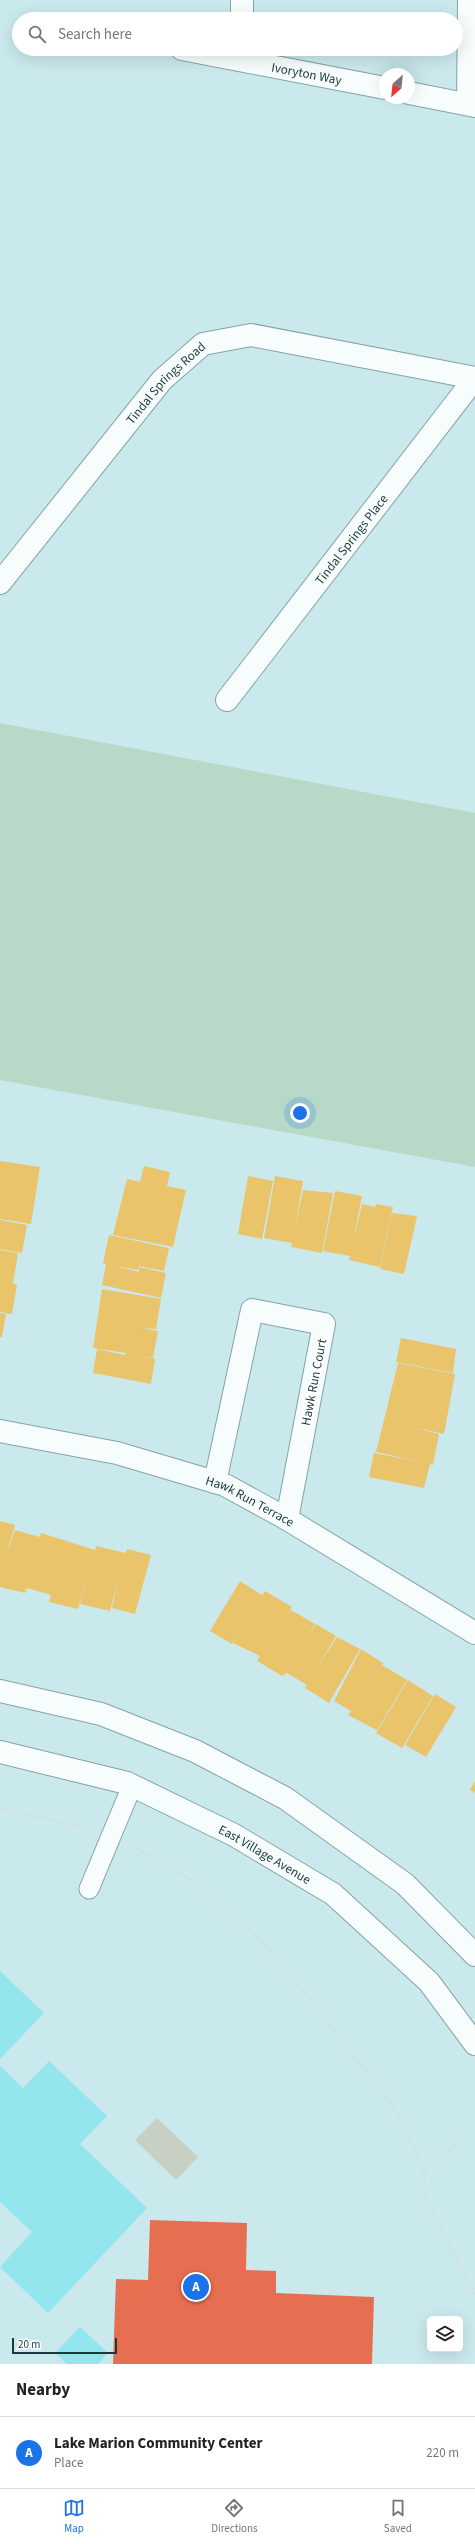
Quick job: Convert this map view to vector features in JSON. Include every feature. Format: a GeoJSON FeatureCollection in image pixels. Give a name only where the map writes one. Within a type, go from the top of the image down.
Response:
{"type":"FeatureCollection","features":[{"type":"Feature","properties":{"kind":"street"},"geometry":{"type":"LineString","coordinates":[[242,0],[242,12]]}},
{"type":"Feature","properties":{"kind":"street"},"geometry":{"type":"LineString","coordinates":[[415,94],[471,105],[469,0]]}},
{"type":"Feature","properties":{"kind":"street","name":"Ivoryton Way"},"geometry":{"type":"LineString","coordinates":[[246,56],[379,87]]}},
{"type":"Feature","properties":{"kind":"street","name":"Tindal Springs Road"},"geometry":{"type":"LineString","coordinates":[[0,583],[162,380],[203,344],[251,335],[475,378]]}},
{"type":"Feature","properties":{"kind":"street","name":"Tindal Springs Place"},"geometry":{"type":"LineString","coordinates":[[227,700],[475,378]]}},
{"type":"Feature","properties":{"kind":"street","name":"Hawk Run Court"},"geometry":{"type":"LineString","coordinates":[[215,1482],[252,1310],[324,1324],[287,1519]]}},
{"type":"Feature","properties":{"kind":"street","name":"Hawk Run Terrace"},"geometry":{"type":"LineString","coordinates":[[0,1430],[118,1452],[225,1485],[287,1519],[475,1633]]}},
{"type":"Feature","properties":{"kind":"street"},"geometry":{"type":"LineString","coordinates":[[0,1691],[101,1714],[195,1751],[284,1798],[406,1884],[475,1955]]}},
{"type":"Feature","properties":{"kind":"street","name":"East Village Avenue"},"geometry":{"type":"LineString","coordinates":[[0,1752],[132,1786],[234,1835],[333,1894],[429,1982],[475,2044]]}},
{"type":"Feature","properties":{"kind":"lane"},"geometry":{"type":"LineString","coordinates":[[88,1890],[132,1786]]}},
{"type":"Feature","properties":{"kind":"path"},"geometry":{"type":"LineString","coordinates":[[0,1808],[84,1828]]}},
{"type":"Feature","properties":{"kind":"path"},"geometry":{"type":"LineString","coordinates":[[137,1849],[196,1882],[265,1946],[319,2010],[395,2110],[417,2153],[424,2172],[424,2194],[475,2295]]}},
{"type":"Feature","properties":{"kind":"path"},"geometry":{"type":"LineString","coordinates":[[424,2172],[460,2141]]}},
{"type":"Feature","properties":{"kind":"green space"},"geometry":{"type":"Polygon","coordinates":[[[0,723],[475,813],[475,1167],[0,1080],[0,723]]]}},
{"type":"Feature","properties":{"kind":"water"},"geometry":{"type":"Polygon","coordinates":[[[0,1971],[44,2013],[0,2059],[0,1971]]]}},
{"type":"Feature","properties":{"kind":"water"},"geometry":{"type":"Polygon","coordinates":[[[49,2061],[107,2116],[80,2144],[147,2208],[48,2313],[0,2267],[32,2232],[0,2202],[0,2066],[23,2088],[49,2061]]]}},
{"type":"Feature","properties":{"kind":"water"},"geometry":{"type":"Polygon","coordinates":[[[80,2327],[108,2353],[98,2364],[67,2364],[55,2353],[80,2327]]]}},
{"type":"Feature","properties":{"kind":"building: Homes"},"geometry":{"type":"Polygon","coordinates":[[[0,1161],[40,1167],[31,1224],[0,1219],[0,1161]]]}},
{"type":"Feature","properties":{"kind":"building: Homes"},"geometry":{"type":"Polygon","coordinates":[[[144,1166],[170,1172],[167,1186],[186,1190],[173,1247],[113,1235],[127,1179],[140,1182],[144,1166]]]}},
{"type":"Feature","properties":{"kind":"building: Homes"},"geometry":{"type":"Polygon","coordinates":[[[248,1176],[273,1181],[262,1239],[238,1234],[248,1176]]]}},
{"type":"Feature","properties":{"kind":"building: Homes"},"geometry":{"type":"Polygon","coordinates":[[[275,1176],[303,1181],[295,1227],[303,1190],[333,1193],[322,1253],[291,1247],[292,1243],[264,1238],[275,1176]]]}},
{"type":"Feature","properties":{"kind":"building: Homes"},"geometry":{"type":"Polygon","coordinates":[[[335,1191],[362,1196],[353,1242],[362,1204],[375,1207],[376,1204],[393,1207],[380,1267],[349,1260],[350,1256],[323,1251],[335,1191]]]}},
{"type":"Feature","properties":{"kind":"building: Homes"},"geometry":{"type":"Polygon","coordinates":[[[392,1213],[417,1216],[404,1274],[380,1269],[392,1213]]]}},
{"type":"Feature","properties":{"kind":"building: Homes"},"geometry":{"type":"Polygon","coordinates":[[[0,1220],[27,1225],[22,1253],[0,1249],[0,1220]]]}},
{"type":"Feature","properties":{"kind":"building: Homes"},"geometry":{"type":"Polygon","coordinates":[[[109,1235],[169,1248],[164,1271],[139,1266],[138,1270],[115,1266],[139,1272],[139,1267],[166,1273],[161,1298],[102,1285],[106,1264],[103,1263],[109,1235]]]}},
{"type":"Feature","properties":{"kind":"building: Homes"},"geometry":{"type":"Polygon","coordinates":[[[0,1250],[18,1253],[13,1284],[17,1284],[12,1314],[0,1312],[0,1250]]]}},
{"type":"Feature","properties":{"kind":"building: Homes"},"geometry":{"type":"Polygon","coordinates":[[[102,1289],[161,1299],[156,1329],[141,1328],[158,1331],[153,1358],[141,1356],[155,1359],[151,1384],[93,1373],[97,1349],[125,1355],[126,1353],[93,1348],[102,1289]]]}},
{"type":"Feature","properties":{"kind":"building: Homes"},"geometry":{"type":"Polygon","coordinates":[[[0,1313],[6,1314],[2,1337],[0,1337],[0,1313]]]}},
{"type":"Feature","properties":{"kind":"building: Homes"},"geometry":{"type":"Polygon","coordinates":[[[401,1338],[456,1349],[453,1373],[396,1362],[401,1338]]]}},
{"type":"Feature","properties":{"kind":"building: Homes"},"geometry":{"type":"Polygon","coordinates":[[[398,1363],[455,1374],[444,1434],[413,1427],[439,1434],[433,1465],[430,1464],[424,1488],[369,1477],[374,1453],[420,1462],[376,1452],[398,1363]]]}},
{"type":"Feature","properties":{"kind":"building: Homes"},"geometry":{"type":"Polygon","coordinates":[[[0,1521],[15,1525],[6,1555],[15,1530],[40,1537],[41,1533],[95,1550],[96,1546],[126,1553],[127,1549],[151,1555],[135,1614],[112,1608],[119,1577],[110,1611],[80,1604],[88,1573],[78,1609],[49,1602],[51,1595],[27,1588],[25,1593],[0,1587],[0,1521]]]}},
{"type":"Feature","properties":{"kind":"building: Homes"},"geometry":{"type":"Polygon","coordinates":[[[240,1581],[262,1595],[265,1591],[292,1607],[286,1619],[291,1610],[315,1624],[306,1640],[316,1624],[336,1636],[317,1668],[337,1637],[360,1649],[329,1703],[305,1688],[307,1685],[287,1673],[282,1676],[257,1661],[260,1656],[233,1643],[251,1612],[232,1644],[210,1631],[240,1581]]]}},
{"type":"Feature","properties":{"kind":"building: Homes"},"geometry":{"type":"Polygon","coordinates":[[[361,1649],[383,1663],[376,1674],[382,1665],[407,1680],[377,1730],[348,1715],[351,1711],[334,1701],[361,1649]]]}},
{"type":"Feature","properties":{"kind":"building: Homes"},"geometry":{"type":"Polygon","coordinates":[[[408,1680],[433,1696],[402,1748],[376,1733],[408,1680]]]}},
{"type":"Feature","properties":{"kind":"building: Homes"},"geometry":{"type":"Polygon","coordinates":[[[435,1694],[456,1707],[426,1757],[405,1745],[435,1694]]]}},
{"type":"Feature","properties":{"kind":"building: Homes"},"geometry":{"type":"Polygon","coordinates":[[[475,1781],[475,1793],[470,1790],[475,1781]]]}},
{"type":"Feature","properties":{"kind":"building: Shops"},"geometry":{"type":"Polygon","coordinates":[[[150,2220],[247,2223],[246,2270],[276,2271],[276,2293],[374,2297],[372,2364],[113,2364],[116,2279],[148,2280],[150,2220]]]}},
{"type":"Feature","properties":{"kind":"building: Other"},"geometry":{"type":"Polygon","coordinates":[[[157,2118],[198,2157],[176,2180],[135,2140],[157,2118]]]}},
{"type":"Feature","properties":{"kind":"place","name":"Lake Marion Community Center"},"geometry":{"type":"Point","coordinates":[196,2287]}}]}
